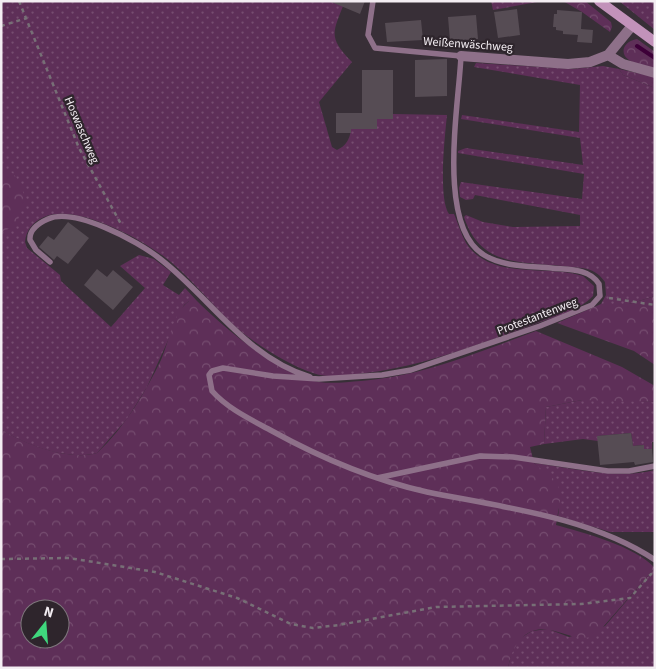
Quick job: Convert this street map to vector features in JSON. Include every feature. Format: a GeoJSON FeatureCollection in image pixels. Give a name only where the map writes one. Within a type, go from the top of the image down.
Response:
{"type":"FeatureCollection","features":[{"type":"Feature","properties":{"kind":"main road"},"geometry":{"type":"LineString","coordinates":[[599,1],[631,27],[655,42]]}},
{"type":"Feature","properties":{"kind":"street"},"geometry":{"type":"LineString","coordinates":[[631,27],[608,55],[623,64],[655,73]]}},
{"type":"Feature","properties":{"kind":"street","name":"Weißenwäschweg"},"geometry":{"type":"LineString","coordinates":[[461,56],[578,64],[600,60],[608,55]]}},
{"type":"Feature","properties":{"kind":"lane","name":"Weißenwäschweg"},"geometry":{"type":"LineString","coordinates":[[373,1],[368,35],[375,48],[461,56]]}},
{"type":"Feature","properties":{"kind":"lane"},"geometry":{"type":"LineString","coordinates":[[461,56],[453,160],[460,220],[468,239],[479,252],[493,260],[572,270],[590,275],[599,284],[600,296]]}},
{"type":"Feature","properties":{"kind":"lane","name":"Protestantenweg"},"geometry":{"type":"LineString","coordinates":[[50,262],[36,250],[30,240],[32,231],[43,221],[61,215],[82,218],[160,258],[231,326],[268,356],[306,376],[319,379]]}},
{"type":"Feature","properties":{"kind":"lane","name":"Protestantenweg"},"geometry":{"type":"LineString","coordinates":[[600,296],[597,301],[583,309],[440,362],[382,376],[319,379],[273,376],[223,368],[212,371],[208,380],[217,397],[239,412],[339,464],[377,478],[427,492],[504,505],[548,517],[616,540],[655,560]]}},
{"type":"Feature","properties":{"kind":"lane"},"geometry":{"type":"LineString","coordinates":[[377,478],[480,456],[522,458],[608,471],[628,471],[655,466]]}},
{"type":"Feature","properties":{"kind":"path","name":"Hoswaschweg"},"geometry":{"type":"LineString","coordinates":[[19,1],[79,148],[115,217],[126,229]]}},
{"type":"Feature","properties":{"kind":"path"},"geometry":{"type":"LineString","coordinates":[[1,26],[27,18]]}},
{"type":"Feature","properties":{"kind":"path"},"geometry":{"type":"LineString","coordinates":[[600,296],[655,305]]}},
{"type":"Feature","properties":{"kind":"path"},"geometry":{"type":"LineString","coordinates":[[1,559],[69,558],[155,572],[237,598],[291,624],[313,628],[339,626],[436,607],[581,604],[630,598],[651,574],[655,575]]}},
{"type":"Feature","properties":{"kind":"green space"},"geometry":{"type":"Polygon","coordinates":[[[1,1],[345,1],[335,28],[335,34],[339,46],[352,62],[319,102],[332,147],[337,150],[343,146],[349,139],[351,129],[377,129],[377,119],[393,119],[393,114],[447,115],[443,166],[444,195],[449,214],[454,214],[466,243],[477,255],[504,267],[553,271],[583,276],[594,286],[593,296],[580,306],[564,314],[446,355],[380,371],[341,376],[324,376],[304,370],[286,361],[244,334],[171,262],[145,244],[92,219],[58,214],[44,217],[33,224],[29,230],[25,242],[27,248],[60,275],[61,281],[111,327],[145,288],[120,266],[139,255],[154,259],[171,272],[163,285],[179,295],[185,288],[197,301],[189,301],[184,305],[147,387],[127,419],[97,453],[73,455],[60,453],[22,441],[1,429],[1,1]]]}},
{"type":"Feature","properties":{"kind":"green space"},"geometry":{"type":"Polygon","coordinates":[[[491,1],[543,1],[493,10],[491,1]]]}},
{"type":"Feature","properties":{"kind":"green space"},"geometry":{"type":"Polygon","coordinates":[[[563,1],[585,1],[611,22],[610,32],[582,12],[563,1]]]}},
{"type":"Feature","properties":{"kind":"green space"},"geometry":{"type":"Polygon","coordinates":[[[619,1],[655,1],[655,30],[619,1]]]}},
{"type":"Feature","properties":{"kind":"green space"},"geometry":{"type":"Polygon","coordinates":[[[637,39],[655,52],[655,69],[634,63],[626,57],[624,53],[625,46],[637,39]]]}},
{"type":"Feature","properties":{"kind":"green space"},"geometry":{"type":"Polygon","coordinates":[[[476,63],[572,69],[603,66],[619,69],[623,75],[655,88],[655,296],[629,304],[601,304],[606,295],[605,282],[598,274],[590,270],[506,259],[493,254],[481,246],[472,234],[464,217],[466,215],[483,222],[513,227],[580,226],[580,215],[475,195],[473,199],[466,200],[460,197],[459,188],[461,182],[582,199],[584,174],[458,153],[458,151],[466,148],[583,165],[580,138],[461,119],[462,115],[579,132],[580,85],[474,67],[476,63]]]}},
{"type":"Feature","properties":{"kind":"green space"},"geometry":{"type":"Polygon","coordinates":[[[619,69],[655,77],[655,88],[623,75],[619,69]]]}},
{"type":"Feature","properties":{"kind":"green space"},"geometry":{"type":"Polygon","coordinates":[[[1,167],[7,169],[19,181],[25,204],[15,213],[18,217],[15,224],[1,234],[1,167]]]}},
{"type":"Feature","properties":{"kind":"green space"},"geometry":{"type":"Polygon","coordinates":[[[655,296],[655,365],[634,351],[557,323],[601,304],[629,304],[655,296]]]}},
{"type":"Feature","properties":{"kind":"green space"},"geometry":{"type":"Polygon","coordinates":[[[189,301],[197,301],[237,337],[271,361],[304,378],[319,382],[361,381],[429,369],[536,331],[622,367],[655,386],[655,402],[582,400],[546,407],[544,444],[530,447],[534,463],[556,481],[561,494],[556,525],[594,536],[622,547],[646,560],[655,568],[595,636],[582,638],[549,630],[540,629],[533,631],[526,634],[516,645],[508,668],[1,668],[1,429],[22,441],[48,450],[74,455],[97,453],[117,432],[141,397],[161,360],[179,313],[189,301]]]}},
{"type":"Feature","properties":{"kind":"green space"},"geometry":{"type":"Polygon","coordinates":[[[612,399],[655,402],[655,442],[652,442],[652,449],[644,449],[643,445],[633,446],[631,433],[598,436],[598,441],[583,439],[544,444],[546,407],[582,400],[612,399]]]}},
{"type":"Feature","properties":{"kind":"green space"},"geometry":{"type":"Polygon","coordinates":[[[534,463],[579,470],[625,474],[655,470],[655,532],[610,532],[558,516],[558,502],[552,488],[534,463]]]}},
{"type":"Feature","properties":{"kind":"green space"},"geometry":{"type":"Polygon","coordinates":[[[655,568],[655,668],[508,668],[511,654],[519,639],[532,631],[548,629],[569,637],[605,626],[655,568]]]}},
{"type":"Feature","properties":{"kind":"building"},"geometry":{"type":"Polygon","coordinates":[[[329,1],[365,1],[360,14],[329,1]]]}},
{"type":"Feature","properties":{"kind":"building"},"geometry":{"type":"Polygon","coordinates":[[[517,9],[520,35],[498,38],[494,12],[517,9]]]}},
{"type":"Feature","properties":{"kind":"building"},"geometry":{"type":"Polygon","coordinates":[[[557,10],[582,12],[581,29],[593,30],[592,43],[577,42],[578,35],[563,34],[563,31],[556,30],[556,27],[553,27],[554,14],[557,14],[557,10]]]}},
{"type":"Feature","properties":{"kind":"building"},"geometry":{"type":"Polygon","coordinates":[[[476,15],[478,39],[450,41],[448,17],[476,15]]]}},
{"type":"Feature","properties":{"kind":"building"},"geometry":{"type":"Polygon","coordinates":[[[421,20],[423,40],[387,42],[385,23],[421,20]]]}},
{"type":"Feature","properties":{"kind":"building"},"geometry":{"type":"Polygon","coordinates":[[[447,59],[447,96],[415,97],[415,60],[447,59]]]}},
{"type":"Feature","properties":{"kind":"building"},"geometry":{"type":"Polygon","coordinates":[[[362,70],[393,70],[393,119],[377,119],[377,129],[351,129],[351,133],[336,133],[336,113],[362,113],[362,70]]]}},
{"type":"Feature","properties":{"kind":"building"},"geometry":{"type":"Polygon","coordinates":[[[68,222],[89,238],[68,264],[57,256],[54,260],[39,247],[48,236],[54,240],[68,222]]]}},
{"type":"Feature","properties":{"kind":"building"},"geometry":{"type":"Polygon","coordinates":[[[97,269],[107,277],[113,270],[133,287],[113,310],[84,285],[97,269]]]}},
{"type":"Feature","properties":{"kind":"building"},"geometry":{"type":"Polygon","coordinates":[[[631,433],[633,446],[644,445],[644,449],[652,449],[653,462],[635,465],[634,462],[600,465],[597,436],[631,433]]]}},
{"type":"Feature","properties":{"kind":"waterway"},"geometry":{"type":"LineString","coordinates":[[637,46],[655,58]]}}]}
